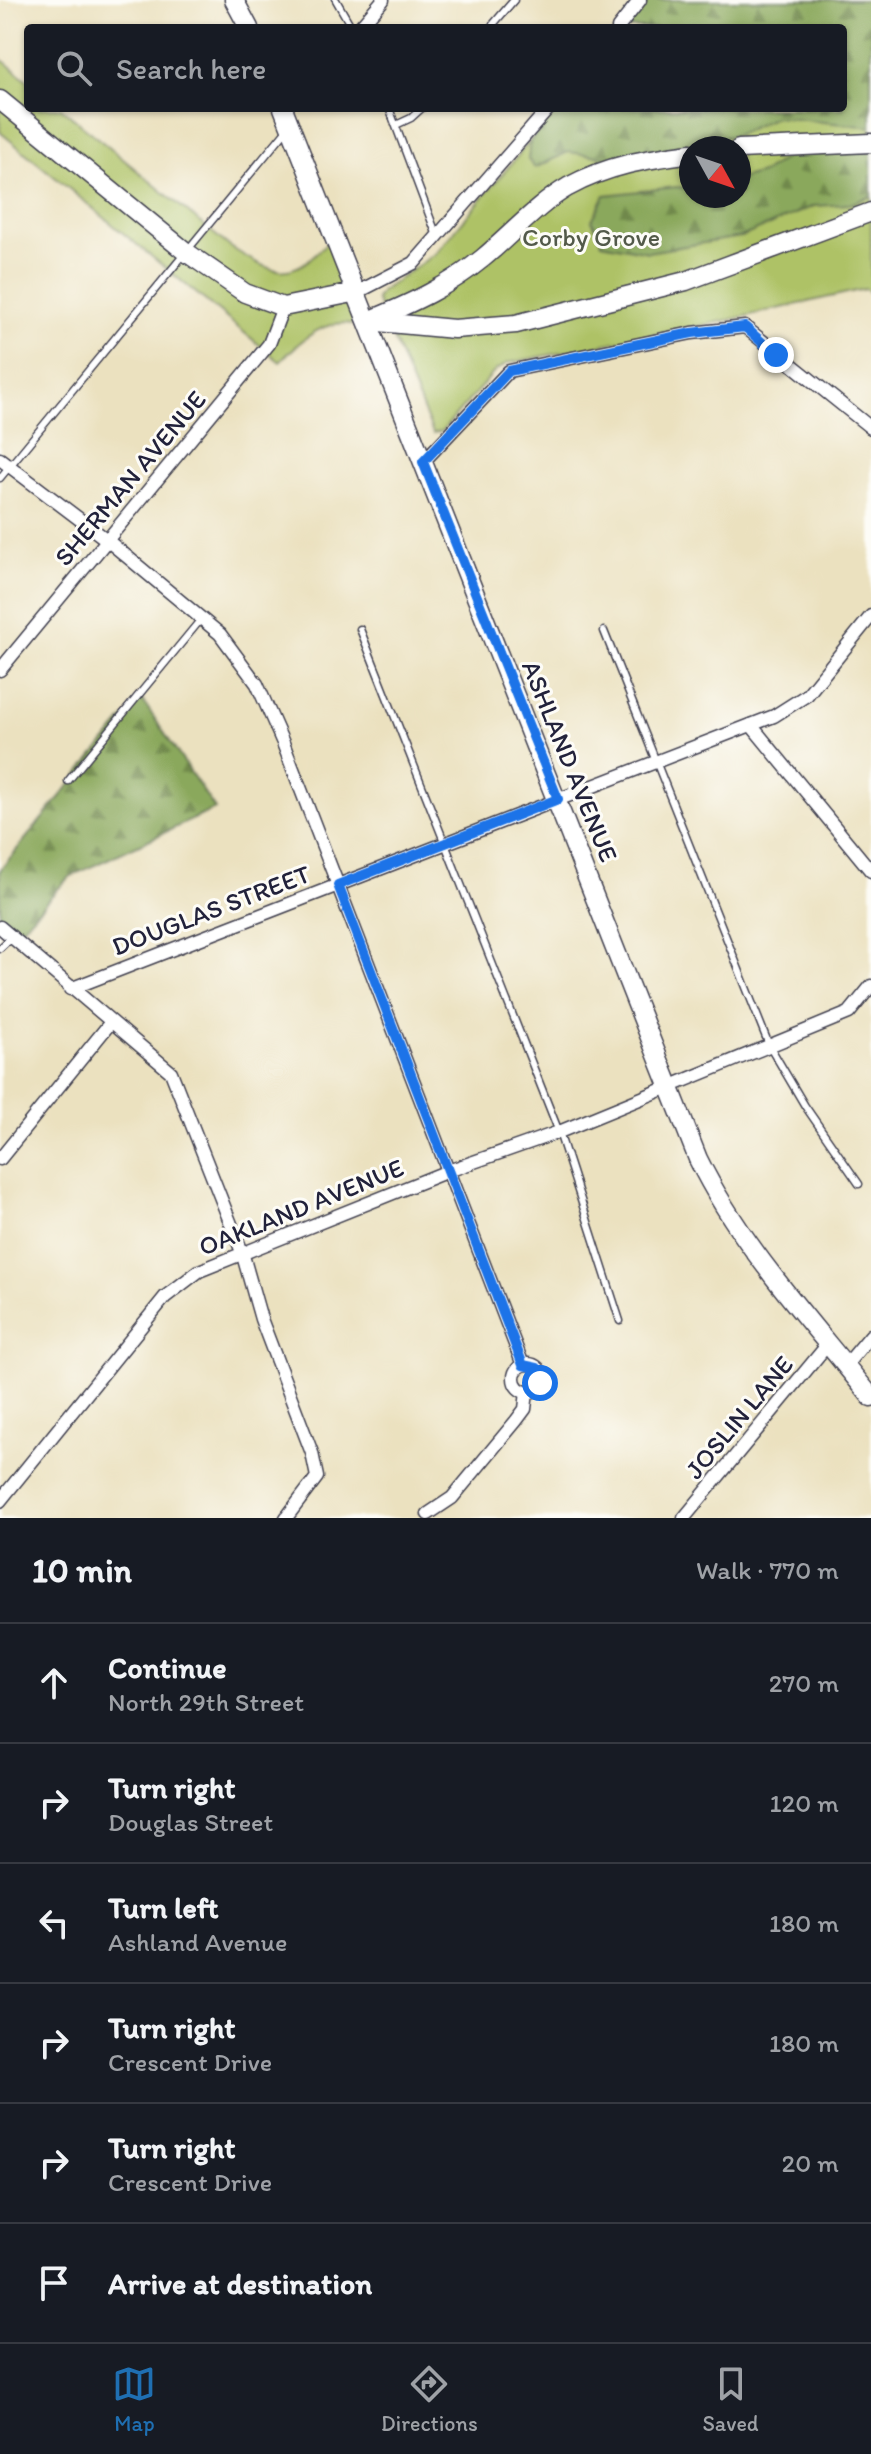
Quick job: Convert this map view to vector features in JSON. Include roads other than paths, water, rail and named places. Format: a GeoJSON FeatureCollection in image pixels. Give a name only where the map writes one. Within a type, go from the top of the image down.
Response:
{"type":"FeatureCollection","features":[{"type":"Feature","properties":{"kind":"street"},"geometry":{"type":"LineString","coordinates":[[234,0],[247,24]]}},
{"type":"Feature","properties":{"kind":"street"},"geometry":{"type":"LineString","coordinates":[[362,24],[383,0]]}},
{"type":"Feature","properties":{"kind":"street"},"geometry":{"type":"LineString","coordinates":[[621,24],[640,0]]}},
{"type":"Feature","properties":{"kind":"street"},"geometry":{"type":"LineString","coordinates":[[0,100],[186,252],[245,293],[283,307],[358,292],[414,263],[546,112]]}},
{"type":"Feature","properties":{"kind":"street","name":"ASHLAND AVENUE"},"geometry":{"type":"LineString","coordinates":[[285,112],[558,799],[669,1088],[720,1205],[871,1397]]}},
{"type":"Feature","properties":{"kind":"street"},"geometry":{"type":"LineString","coordinates":[[751,148],[871,143]]}},
{"type":"Feature","properties":{"kind":"street"},"geometry":{"type":"LineString","coordinates":[[368,321],[431,294],[466,271],[553,197],[576,183],[631,160],[679,154]]}},
{"type":"Feature","properties":{"kind":"street"},"geometry":{"type":"LineString","coordinates":[[368,321],[454,329],[516,324],[686,281],[871,212]]}},
{"type":"Feature","properties":{"kind":"street","name":"SHERMAN AVENUE"},"geometry":{"type":"LineString","coordinates":[[0,670],[269,344],[283,307]]}},
{"type":"Feature","properties":{"kind":"street"},"geometry":{"type":"LineString","coordinates":[[423,462],[509,371],[692,333],[745,327],[871,428]]}},
{"type":"Feature","properties":{"kind":"street"},"geometry":{"type":"LineString","coordinates":[[5,463],[107,540],[202,618],[240,657],[257,684],[523,1365]]}},
{"type":"Feature","properties":{"kind":"street","name":"DOUGLAS STREET"},"geometry":{"type":"LineString","coordinates":[[70,989],[795,706],[871,616]]}},
{"type":"Feature","properties":{"kind":"street"},"geometry":{"type":"LineString","coordinates":[[751,725],[871,871]]}},
{"type":"Feature","properties":{"kind":"street"},"geometry":{"type":"LineString","coordinates":[[0,927],[171,1072],[242,1252],[261,1319],[312,1453],[317,1477],[289,1515]]}},
{"type":"Feature","properties":{"kind":"street","name":"OAKLAND AVENUE"},"geometry":{"type":"LineString","coordinates":[[0,1501],[165,1297],[199,1271],[448,1171],[559,1132],[849,1013],[870,989]]}},
{"type":"Feature","properties":{"kind":"street"},"geometry":{"type":"LineString","coordinates":[[0,1159],[111,1022]]}},
{"type":"Feature","properties":{"kind":"street"},"geometry":{"type":"LineString","coordinates":[[846,1365],[871,1335]]}},
{"type":"Feature","properties":{"kind":"street","name":"JOSLIN LANE"},"geometry":{"type":"LineString","coordinates":[[684,1518],[828,1344]]}},
{"type":"Feature","properties":{"kind":"street"},"geometry":{"type":"LineString","coordinates":[[523,1365],[514,1378],[518,1387],[527,1392]]}},
{"type":"Feature","properties":{"kind":"street"},"geometry":{"type":"LineString","coordinates":[[523,1365],[533,1365],[541,1378],[537,1388],[527,1392]]}},
{"type":"Feature","properties":{"kind":"street"},"geometry":{"type":"LineString","coordinates":[[428,1514],[452,1498],[516,1421],[525,1409],[527,1392]]}},
{"type":"Feature","properties":{"kind":"lane"},"geometry":{"type":"LineString","coordinates":[[336,0],[350,24]]}},
{"type":"Feature","properties":{"kind":"lane"},"geometry":{"type":"LineString","coordinates":[[493,24],[514,0]]}},
{"type":"Feature","properties":{"kind":"lane"},"geometry":{"type":"LineString","coordinates":[[391,112],[438,239]]}},
{"type":"Feature","properties":{"kind":"lane"},"geometry":{"type":"LineString","coordinates":[[396,125],[418,112]]}},
{"type":"Feature","properties":{"kind":"lane"},"geometry":{"type":"LineString","coordinates":[[0,478],[5,463],[291,126]]}},
{"type":"Feature","properties":{"kind":"lane"},"geometry":{"type":"LineString","coordinates":[[68,781],[202,618]]}},
{"type":"Feature","properties":{"kind":"lane"},"geometry":{"type":"LineString","coordinates":[[360,629],[559,1132],[620,1321]]}},
{"type":"Feature","properties":{"kind":"lane"},"geometry":{"type":"LineString","coordinates":[[604,631],[769,1045],[805,1106],[859,1184]]}},
{"type":"Feature","properties":{"kind":"lane"},"geometry":{"type":"LineString","coordinates":[[0,948],[12,937]]}},
{"type":"Feature","properties":{"kind":"park label","name":"Corby Grove"},"geometry":{"type":"Point","coordinates":[591,237]}}]}
